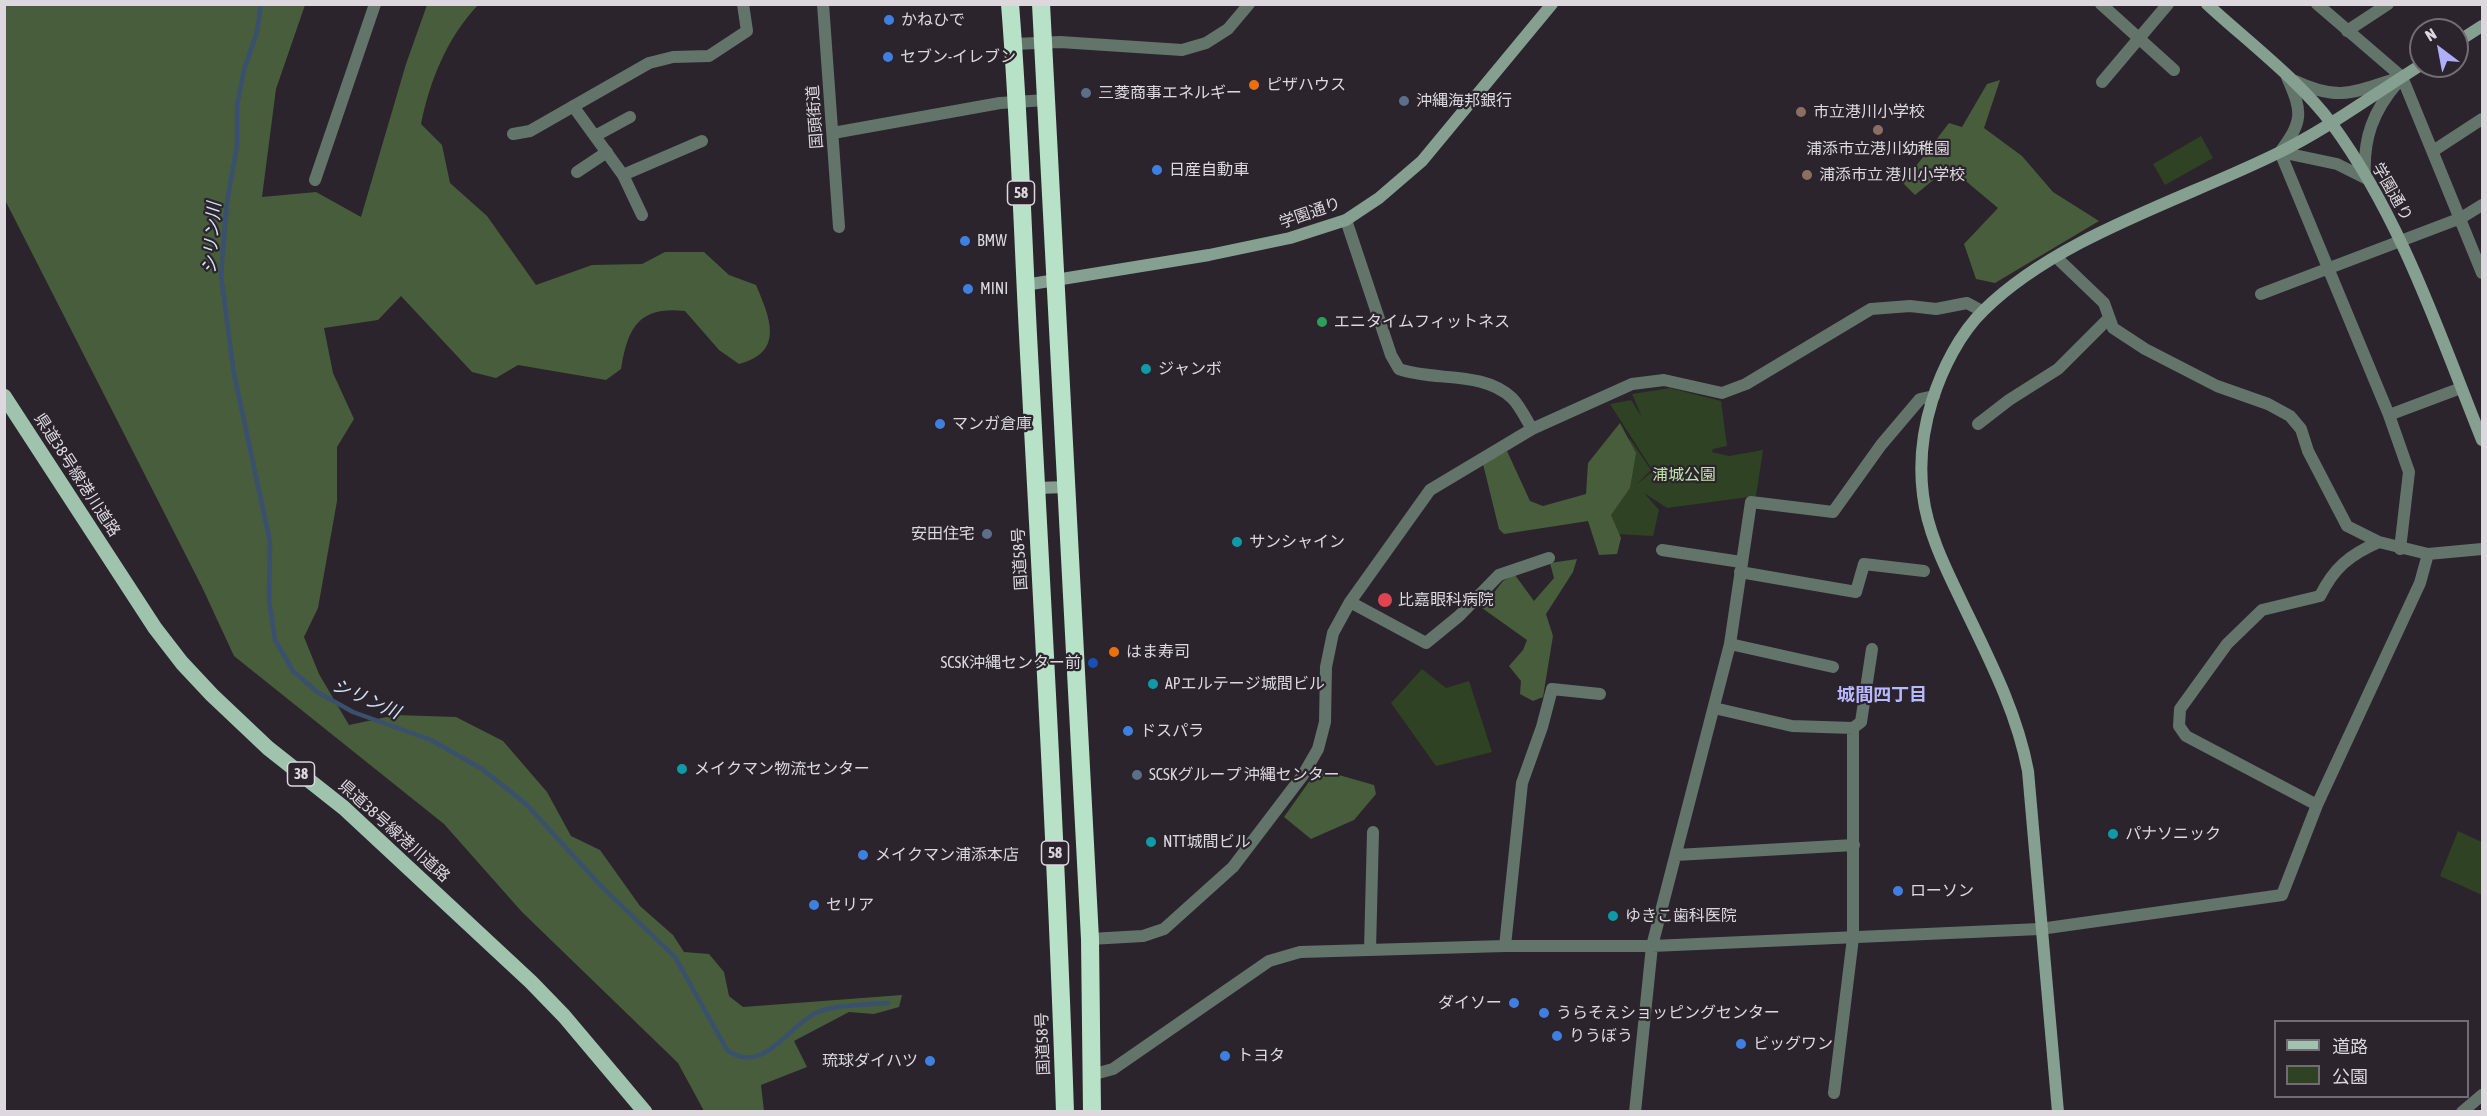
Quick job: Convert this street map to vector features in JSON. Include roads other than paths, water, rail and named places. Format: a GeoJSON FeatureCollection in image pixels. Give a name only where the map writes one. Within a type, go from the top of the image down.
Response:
{"type":"FeatureCollection","features":[{"type":"Feature","properties":{"kind":"highway","name":"国道58号"},"geometry":{"type":"LineString","coordinates":[[1010,4],[1018,101],[1065,1112]]}},
{"type":"Feature","properties":{"kind":"highway","name":"58"},"geometry":{"type":"LineString","coordinates":[[1041,4],[1090,939],[1092,1112]]}},
{"type":"Feature","properties":{"kind":"main road","name":"県道38号線港川道路"},"geometry":{"type":"LineString","coordinates":[[4,396],[155,628],[182,663],[268,748],[344,808],[531,982],[564,1016],[645,1112]]}},
{"type":"Feature","properties":{"kind":"street"},"geometry":{"type":"LineString","coordinates":[[315,180],[375,4]]}},
{"type":"Feature","properties":{"kind":"street"},"geometry":{"type":"LineString","coordinates":[[513,134],[530,131],[649,63],[673,57],[709,56],[747,31],[743,4]]}},
{"type":"Feature","properties":{"kind":"street","name":"国頭街道"},"geometry":{"type":"LineString","coordinates":[[824,4],[839,227]]}},
{"type":"Feature","properties":{"kind":"street"},"geometry":{"type":"LineString","coordinates":[[1014,44],[1044,43],[1182,50],[1206,43],[1228,29],[1249,4]]}},
{"type":"Feature","properties":{"kind":"street","name":"学園通り"},"geometry":{"type":"LineString","coordinates":[[1025,285],[1290,238],[1346,220],[1379,198],[1422,161],[1552,4]]}},
{"type":"Feature","properties":{"kind":"street"},"geometry":{"type":"LineString","coordinates":[[2102,4],[2174,70]]}},
{"type":"Feature","properties":{"kind":"street"},"geometry":{"type":"LineString","coordinates":[[2102,82],[2168,4]]}},
{"type":"Feature","properties":{"kind":"street","name":"学園通り"},"geometry":{"type":"LineString","coordinates":[[2207,4],[2287,77],[2331,123],[2402,242],[2482,440]]}},
{"type":"Feature","properties":{"kind":"street"},"geometry":{"type":"LineString","coordinates":[[2317,4],[2402,77],[2482,273]]}},
{"type":"Feature","properties":{"kind":"street"},"geometry":{"type":"LineString","coordinates":[[2347,31],[2388,4]]}},
{"type":"Feature","properties":{"kind":"street"},"geometry":{"type":"LineString","coordinates":[[2469,34],[2482,26]]}},
{"type":"Feature","properties":{"kind":"street"},"geometry":{"type":"LineString","coordinates":[[2058,1112],[2040,929],[2028,771],[2022,739],[2010,708],[1945,567],[1931,529],[1923,495],[1922,455],[1927,419],[1934,396],[1958,344],[1982,311],[2017,281],[2056,256],[2280,152],[2331,123],[2409,73]]}},
{"type":"Feature","properties":{"kind":"street"},"geometry":{"type":"LineString","coordinates":[[2287,77],[2318,92],[2333,94],[2352,93],[2402,77]]}},
{"type":"Feature","properties":{"kind":"street"},"geometry":{"type":"LineString","coordinates":[[2280,152],[2298,124],[2298,108],[2287,77]]}},
{"type":"Feature","properties":{"kind":"street"},"geometry":{"type":"LineString","coordinates":[[2280,152],[2337,164],[2365,178],[2364,154],[2370,125],[2378,108],[2402,77]]}},
{"type":"Feature","properties":{"kind":"street"},"geometry":{"type":"LineString","coordinates":[[833,133],[1018,101],[1046,99]]}},
{"type":"Feature","properties":{"kind":"street"},"geometry":{"type":"LineString","coordinates":[[573,106],[623,175],[642,215]]}},
{"type":"Feature","properties":{"kind":"street"},"geometry":{"type":"LineString","coordinates":[[595,136],[630,117]]}},
{"type":"Feature","properties":{"kind":"street"},"geometry":{"type":"LineString","coordinates":[[2433,151],[2482,119]]}},
{"type":"Feature","properties":{"kind":"street"},"geometry":{"type":"LineString","coordinates":[[623,175],[702,141]]}},
{"type":"Feature","properties":{"kind":"street"},"geometry":{"type":"LineString","coordinates":[[576,172],[607,152]]}},
{"type":"Feature","properties":{"kind":"street"},"geometry":{"type":"LineString","coordinates":[[2280,152],[2389,416],[2409,471],[2400,549]]}},
{"type":"Feature","properties":{"kind":"street"},"geometry":{"type":"LineString","coordinates":[[2261,294],[2402,242],[2461,218],[2482,205]]}},
{"type":"Feature","properties":{"kind":"street"},"geometry":{"type":"LineString","coordinates":[[1346,220],[1391,355],[1398,369],[1413,375],[1479,381],[1500,388],[1514,400],[1532,429]]}},
{"type":"Feature","properties":{"kind":"street"},"geometry":{"type":"LineString","coordinates":[[2056,256],[2104,303],[2113,328],[2145,348],[2217,386],[2268,404],[2290,416],[2301,429],[2307,451],[2347,526],[2379,542],[2400,549],[2428,554],[2482,549]]}},
{"type":"Feature","properties":{"kind":"street"},"geometry":{"type":"LineString","coordinates":[[1090,939],[1143,936],[1164,929],[1233,867],[1303,775],[1318,749],[1325,722],[1326,667],[1329,647],[1339,620],[1430,490],[1532,429],[1644,381],[1664,380],[1714,392],[1734,389],[1871,309],[1910,306],[1936,309],[1967,303],[1982,311]]}},
{"type":"Feature","properties":{"kind":"street"},"geometry":{"type":"LineString","coordinates":[[1978,424],[2009,400],[2058,369],[2109,318]]}},
{"type":"Feature","properties":{"kind":"street"},"geometry":{"type":"LineString","coordinates":[[2389,416],[2462,388]]}},
{"type":"Feature","properties":{"kind":"street"},"geometry":{"type":"LineString","coordinates":[[1635,1112],[1652,946],[1730,644],[1751,502],[1833,512],[1881,445],[1920,399],[1934,396]]}},
{"type":"Feature","properties":{"kind":"street"},"geometry":{"type":"LineString","coordinates":[[1036,488],[1067,487]]}},
{"type":"Feature","properties":{"kind":"street"},"geometry":{"type":"LineString","coordinates":[[2317,805],[2186,736],[2180,726],[2180,709],[2227,644],[2262,610],[2320,596],[2331,574],[2360,550],[2379,542]]}},
{"type":"Feature","properties":{"kind":"street"},"geometry":{"type":"LineString","coordinates":[[1662,550],[1856,592],[1864,564],[1924,571]]}},
{"type":"Feature","properties":{"kind":"street"},"geometry":{"type":"LineString","coordinates":[[1091,1075],[1113,1068],[1269,961],[1300,952],[1505,946],[1652,946],[2040,929],[2282,895],[2317,805],[2420,584],[2428,554]]}},
{"type":"Feature","properties":{"kind":"street"},"geometry":{"type":"LineString","coordinates":[[1350,602],[1426,643],[1459,616],[1499,575],[1549,558]]}},
{"type":"Feature","properties":{"kind":"street"},"geometry":{"type":"LineString","coordinates":[[1730,644],[1833,667]]}},
{"type":"Feature","properties":{"kind":"street"},"geometry":{"type":"LineString","coordinates":[[1714,708],[1792,726],[1853,728],[1861,723],[1872,649]]}},
{"type":"Feature","properties":{"kind":"street"},"geometry":{"type":"LineString","coordinates":[[1505,946],[1522,783],[1542,727],[1552,689],[1600,694]]}},
{"type":"Feature","properties":{"kind":"street"},"geometry":{"type":"LineString","coordinates":[[1834,1093],[1853,938],[1853,728]]}},
{"type":"Feature","properties":{"kind":"street"},"geometry":{"type":"LineString","coordinates":[[1371,950],[1373,832]]}},
{"type":"Feature","properties":{"kind":"street"},"geometry":{"type":"LineString","coordinates":[[1676,855],[1854,844]]}},
{"type":"Feature","properties":{"kind":"street"},"geometry":{"type":"LineString","coordinates":[[2462,1112],[2482,1095]]}},
{"type":"Feature","properties":{"kind":"waterway","name":"シリン川"},"geometry":{"type":"LineString","coordinates":[[261,4],[257,32],[244,70],[237,106],[237,146],[227,202],[221,276],[234,374],[270,542],[269,600],[275,640],[293,671],[317,692],[353,712],[431,740],[482,769],[526,804],[601,886],[675,957],[727,1050],[740,1057],[753,1057],[765,1053],[818,1012],[844,1006],[888,1003]]}},
{"type":"Feature","properties":{"kind":"place","name":"かねひで"},"geometry":{"type":"Point","coordinates":[889,20]}},
{"type":"Feature","properties":{"kind":"place","name":"セブン-イレブン"},"geometry":{"type":"Point","coordinates":[888,57]}},
{"type":"Feature","properties":{"kind":"place","name":"ピザハウス"},"geometry":{"type":"Point","coordinates":[1254,85]}},
{"type":"Feature","properties":{"kind":"place","name":"三菱商事エネルギー"},"geometry":{"type":"Point","coordinates":[1086,93]}},
{"type":"Feature","properties":{"kind":"place","name":"沖縄海邦銀行"},"geometry":{"type":"Point","coordinates":[1404,101]}},
{"type":"Feature","properties":{"kind":"place","name":"市立港川小学校"},"geometry":{"type":"Point","coordinates":[1801,112]}},
{"type":"Feature","properties":{"kind":"place","name":"浦添市立港川幼稚園"},"geometry":{"type":"Point","coordinates":[1878,130]}},
{"type":"Feature","properties":{"kind":"place","name":"日産自動車"},"geometry":{"type":"Point","coordinates":[1157,170]}},
{"type":"Feature","properties":{"kind":"place","name":"浦添市立 港川小学校"},"geometry":{"type":"Point","coordinates":[1807,175]}},
{"type":"Feature","properties":{"kind":"place","name":"BMW"},"geometry":{"type":"Point","coordinates":[965,241]}},
{"type":"Feature","properties":{"kind":"place","name":"MINI"},"geometry":{"type":"Point","coordinates":[968,289]}},
{"type":"Feature","properties":{"kind":"place","name":"エニタイムフィットネス"},"geometry":{"type":"Point","coordinates":[1322,322]}},
{"type":"Feature","properties":{"kind":"place","name":"ジャンボ"},"geometry":{"type":"Point","coordinates":[1146,369]}},
{"type":"Feature","properties":{"kind":"place","name":"マンガ倉庫"},"geometry":{"type":"Point","coordinates":[940,424]}},
{"type":"Feature","properties":{"kind":"place","name":"安田住宅"},"geometry":{"type":"Point","coordinates":[987,534]}},
{"type":"Feature","properties":{"kind":"place","name":"サンシャイン"},"geometry":{"type":"Point","coordinates":[1237,542]}},
{"type":"Feature","properties":{"kind":"place","name":"比嘉眼科病院"},"geometry":{"type":"Point","coordinates":[1385,600]}},
{"type":"Feature","properties":{"kind":"place","name":"はま寿司"},"geometry":{"type":"Point","coordinates":[1114,652]}},
{"type":"Feature","properties":{"kind":"place","name":"SCSK沖縄センター前"},"geometry":{"type":"Point","coordinates":[1093,663]}},
{"type":"Feature","properties":{"kind":"place","name":"APエルテージ城間ビル"},"geometry":{"type":"Point","coordinates":[1153,684]}},
{"type":"Feature","properties":{"kind":"place","name":"ドスパラ"},"geometry":{"type":"Point","coordinates":[1128,731]}},
{"type":"Feature","properties":{"kind":"place","name":"メイクマン物流センター"},"geometry":{"type":"Point","coordinates":[682,769]}},
{"type":"Feature","properties":{"kind":"place","name":"SCSKグループ 沖縄センター"},"geometry":{"type":"Point","coordinates":[1137,775]}},
{"type":"Feature","properties":{"kind":"place","name":"パナソニック"},"geometry":{"type":"Point","coordinates":[2113,834]}},
{"type":"Feature","properties":{"kind":"place","name":"NTT城間ビル"},"geometry":{"type":"Point","coordinates":[1151,842]}},
{"type":"Feature","properties":{"kind":"place","name":"メイクマン浦添本店"},"geometry":{"type":"Point","coordinates":[863,855]}},
{"type":"Feature","properties":{"kind":"place","name":"ローソン"},"geometry":{"type":"Point","coordinates":[1898,891]}},
{"type":"Feature","properties":{"kind":"place","name":"セリア"},"geometry":{"type":"Point","coordinates":[814,905]}},
{"type":"Feature","properties":{"kind":"place","name":"ゆきこ歯科医院"},"geometry":{"type":"Point","coordinates":[1613,916]}},
{"type":"Feature","properties":{"kind":"place","name":"ダイソー"},"geometry":{"type":"Point","coordinates":[1514,1003]}},
{"type":"Feature","properties":{"kind":"place","name":"うらそえショッピングセンター"},"geometry":{"type":"Point","coordinates":[1544,1013]}},
{"type":"Feature","properties":{"kind":"place","name":"りうぼう"},"geometry":{"type":"Point","coordinates":[1557,1036]}},
{"type":"Feature","properties":{"kind":"place","name":"ビッグワン"},"geometry":{"type":"Point","coordinates":[1741,1044]}},
{"type":"Feature","properties":{"kind":"place","name":"トヨタ"},"geometry":{"type":"Point","coordinates":[1225,1056]}},
{"type":"Feature","properties":{"kind":"place","name":"琉球ダイハツ"},"geometry":{"type":"Point","coordinates":[930,1061]}},
{"type":"Feature","properties":{"kind":"district","name":"城間四丁目"},"geometry":{"type":"Point","coordinates":[1882,695]}},
{"type":"Feature","properties":{"kind":"park label","name":"浦城公園"},"geometry":{"type":"Point","coordinates":[1684,475]}}]}
